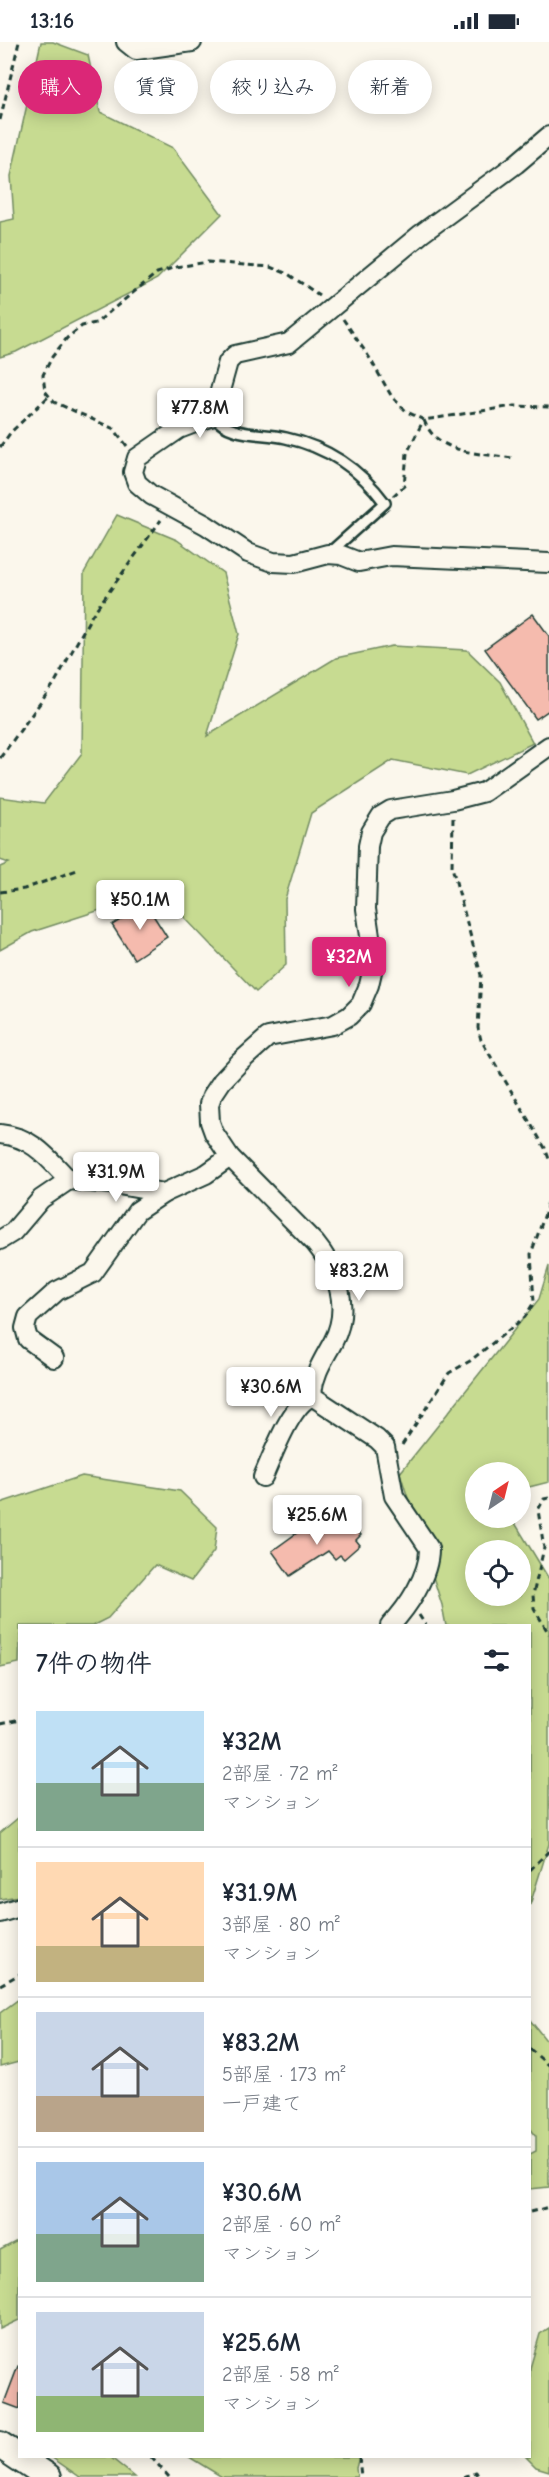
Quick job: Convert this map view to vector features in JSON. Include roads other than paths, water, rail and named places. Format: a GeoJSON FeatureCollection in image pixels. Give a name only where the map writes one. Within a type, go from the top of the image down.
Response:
{"type":"FeatureCollection","features":[{"type":"Feature","properties":{"kind":"main road"},"geometry":{"type":"LineString","coordinates":[[0,2445],[18,2457]]}},
{"type":"Feature","properties":{"kind":"main road"},"geometry":{"type":"LineString","coordinates":[[20,2458],[48,2477]]}},
{"type":"Feature","properties":{"kind":"street"},"geometry":{"type":"LineString","coordinates":[[126,42],[136,51],[192,42]]}},
{"type":"Feature","properties":{"kind":"street"},"geometry":{"type":"LineString","coordinates":[[549,136],[516,164],[421,234],[289,343],[235,355],[228,362],[213,417],[178,429],[136,458],[134,472],[137,483],[171,506],[206,525],[248,554],[273,562],[294,563],[328,554],[341,555],[359,562],[392,556],[549,564]]}},
{"type":"Feature","properties":{"kind":"street"},"geometry":{"type":"LineString","coordinates":[[392,1624],[410,1602],[427,1564],[429,1552],[427,1544],[394,1496],[385,1447],[313,1396],[312,1390],[317,1371],[339,1329],[342,1306],[338,1281],[327,1257],[315,1243],[230,1157],[214,1133],[209,1113],[212,1096],[222,1081],[268,1037],[333,1025],[356,1011],[365,995],[374,963],[366,909],[369,838],[374,825],[381,816],[391,810],[453,800],[484,792],[549,746]]}},
{"type":"Feature","properties":{"kind":"street"},"geometry":{"type":"LineString","coordinates":[[0,1134],[11,1135],[36,1146],[69,1180]]}},
{"type":"Feature","properties":{"kind":"street"},"geometry":{"type":"LineString","coordinates":[[54,1358],[27,1339],[25,1328],[28,1317],[57,1291],[93,1273],[137,1211],[164,1193],[206,1174],[230,1157]]}},
{"type":"Feature","properties":{"kind":"street"},"geometry":{"type":"LineString","coordinates":[[0,1240],[14,1232],[41,1198],[69,1180],[112,1184],[164,1193]]}},
{"type":"Feature","properties":{"kind":"street"},"geometry":{"type":"LineString","coordinates":[[263,1477],[295,1412],[305,1399],[313,1396]]}},
{"type":"Feature","properties":{"kind":"street"},"geometry":{"type":"LineString","coordinates":[[0,1913],[18,1908]]}},
{"type":"Feature","properties":{"kind":"lane"},"geometry":{"type":"LineString","coordinates":[[213,417],[227,429],[286,438],[319,448],[347,464],[369,482],[385,503],[328,554]]}}]}
